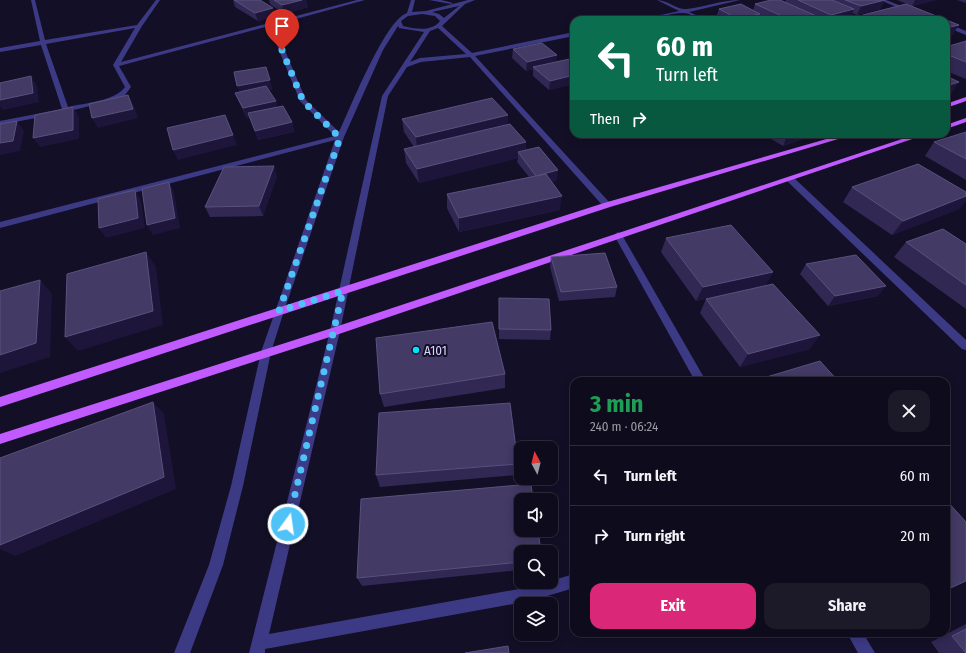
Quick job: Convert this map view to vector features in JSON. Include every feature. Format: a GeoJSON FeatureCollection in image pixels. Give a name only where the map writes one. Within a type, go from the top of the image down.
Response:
{"type":"FeatureCollection","features":[{"type":"Feature","properties":{"kind":"main road"},"geometry":{"type":"LineString","coordinates":[[950,105],[966,99]]}},
{"type":"Feature","properties":{"kind":"main road"},"geometry":{"type":"LineString","coordinates":[[950,126],[966,120]]}},
{"type":"Feature","properties":{"kind":"main road"},"geometry":{"type":"LineString","coordinates":[[0,402],[607,205],[838,138]]}},
{"type":"Feature","properties":{"kind":"main road"},"geometry":{"type":"LineString","coordinates":[[0,439],[335,331],[910,138]]}},
{"type":"Feature","properties":{"kind":"street"},"geometry":{"type":"LineString","coordinates":[[33,0],[43,42],[66,110]]}},
{"type":"Feature","properties":{"kind":"street"},"geometry":{"type":"LineString","coordinates":[[116,65],[158,0]]}},
{"type":"Feature","properties":{"kind":"street"},"geometry":{"type":"LineString","coordinates":[[116,65],[363,0]]}},
{"type":"Feature","properties":{"kind":"street"},"geometry":{"type":"LineString","coordinates":[[409,14],[413,0]]}},
{"type":"Feature","properties":{"kind":"street"},"geometry":{"type":"LineString","coordinates":[[431,0],[440,2],[465,3]]}},
{"type":"Feature","properties":{"kind":"street"},"geometry":{"type":"LineString","coordinates":[[182,653],[216,566],[237,486],[266,352],[340,138],[380,50],[398,21],[409,14],[465,3],[473,0]]}},
{"type":"Feature","properties":{"kind":"street"},"geometry":{"type":"LineString","coordinates":[[659,0],[696,16]]}},
{"type":"Feature","properties":{"kind":"street"},"geometry":{"type":"LineString","coordinates":[[661,16],[738,0]]}},
{"type":"Feature","properties":{"kind":"street"},"geometry":{"type":"LineString","coordinates":[[882,0],[923,16]]}},
{"type":"Feature","properties":{"kind":"street"},"geometry":{"type":"LineString","coordinates":[[398,21],[402,27],[409,29],[437,26],[465,3]]}},
{"type":"Feature","properties":{"kind":"street"},"geometry":{"type":"LineString","coordinates":[[422,12],[442,17],[437,26],[405,66],[385,96],[335,331],[259,648],[530,594],[570,582]]}},
{"type":"Feature","properties":{"kind":"street"},"geometry":{"type":"LineString","coordinates":[[271,24],[303,101],[340,138]]}},
{"type":"Feature","properties":{"kind":"street"},"geometry":{"type":"LineString","coordinates":[[0,50],[140,26]]}},
{"type":"Feature","properties":{"kind":"street"},"geometry":{"type":"LineString","coordinates":[[437,26],[472,55],[486,73],[607,205]]}},
{"type":"Feature","properties":{"kind":"street"},"geometry":{"type":"LineString","coordinates":[[950,27],[966,33]]}},
{"type":"Feature","properties":{"kind":"street"},"geometry":{"type":"LineString","coordinates":[[405,66],[431,58],[472,55],[570,35]]}},
{"type":"Feature","properties":{"kind":"street"},"geometry":{"type":"LineString","coordinates":[[0,123],[66,110],[115,98],[123,94],[128,87],[116,65]]}},
{"type":"Feature","properties":{"kind":"street"},"geometry":{"type":"LineString","coordinates":[[0,225],[340,138]]}},
{"type":"Feature","properties":{"kind":"street"},"geometry":{"type":"LineString","coordinates":[[790,179],[962,336],[966,346]]}},
{"type":"Feature","properties":{"kind":"street"},"geometry":{"type":"LineString","coordinates":[[618,235],[699,377]]}},
{"type":"Feature","properties":{"kind":"street"},"geometry":{"type":"LineString","coordinates":[[856,637],[866,653]]}},
{"type":"Feature","properties":{"kind":"building"},"geometry":{"type":"Polygon","coordinates":[[[234,0],[260,0],[273,8],[255,13],[234,0]]]}},
{"type":"Feature","properties":{"kind":"building"},"geometry":{"type":"Polygon","coordinates":[[[274,0],[302,0],[282,5],[274,0]]]}},
{"type":"Feature","properties":{"kind":"building"},"geometry":{"type":"Polygon","coordinates":[[[771,0],[780,0],[816,16],[782,16],[755,4],[771,0]]]}},
{"type":"Feature","properties":{"kind":"building"},"geometry":{"type":"Polygon","coordinates":[[[798,0],[832,0],[854,9],[831,15],[798,0]]]}},
{"type":"Feature","properties":{"kind":"building"},"geometry":{"type":"Polygon","coordinates":[[[845,0],[885,0],[861,6],[845,0]]]}},
{"type":"Feature","properties":{"kind":"building"},"geometry":{"type":"Polygon","coordinates":[[[741,4],[760,14],[751,16],[732,16],[719,9],[741,4]]]}},
{"type":"Feature","properties":{"kind":"building"},"geometry":{"type":"Polygon","coordinates":[[[906,4],[936,16],[866,16],[863,15],[906,4]]]}},
{"type":"Feature","properties":{"kind":"building"},"geometry":{"type":"Polygon","coordinates":[[[950,21],[959,25],[950,27],[950,21]]]}},
{"type":"Feature","properties":{"kind":"building"},"geometry":{"type":"Polygon","coordinates":[[[966,41],[966,62],[950,56],[950,46],[966,41]]]}},
{"type":"Feature","properties":{"kind":"building"},"geometry":{"type":"Polygon","coordinates":[[[542,43],[557,55],[527,62],[513,49],[542,43]]]}},
{"type":"Feature","properties":{"kind":"building"},"geometry":{"type":"Polygon","coordinates":[[[570,59],[570,76],[550,81],[533,67],[570,59]]]}},
{"type":"Feature","properties":{"kind":"building"},"geometry":{"type":"Polygon","coordinates":[[[266,67],[270,80],[237,86],[234,72],[266,67]]]}},
{"type":"Feature","properties":{"kind":"building"},"geometry":{"type":"Polygon","coordinates":[[[31,76],[33,93],[0,100],[0,83],[31,76]]]}},
{"type":"Feature","properties":{"kind":"building"},"geometry":{"type":"Polygon","coordinates":[[[950,78],[959,82],[950,85],[950,78]]]}},
{"type":"Feature","properties":{"kind":"building"},"geometry":{"type":"Polygon","coordinates":[[[266,86],[276,101],[243,108],[235,93],[266,86]]]}},
{"type":"Feature","properties":{"kind":"building"},"geometry":{"type":"Polygon","coordinates":[[[128,95],[133,109],[92,118],[89,104],[128,95]]]}},
{"type":"Feature","properties":{"kind":"building"},"geometry":{"type":"Polygon","coordinates":[[[492,98],[508,115],[416,137],[402,119],[492,98]]]}},
{"type":"Feature","properties":{"kind":"building"},"geometry":{"type":"Polygon","coordinates":[[[283,106],[292,122],[255,131],[248,113],[283,106]]]}},
{"type":"Feature","properties":{"kind":"building"},"geometry":{"type":"Polygon","coordinates":[[[73,107],[73,130],[33,138],[35,115],[73,107]]]}},
{"type":"Feature","properties":{"kind":"building"},"geometry":{"type":"Polygon","coordinates":[[[225,115],[233,135],[173,150],[167,128],[225,115]]]}},
{"type":"Feature","properties":{"kind":"building"},"geometry":{"type":"Polygon","coordinates":[[[17,121],[13,141],[0,143],[0,124],[17,121]]]}},
{"type":"Feature","properties":{"kind":"building"},"geometry":{"type":"Polygon","coordinates":[[[510,124],[526,142],[417,169],[404,149],[510,124]]]}},
{"type":"Feature","properties":{"kind":"building"},"geometry":{"type":"Polygon","coordinates":[[[966,132],[966,159],[934,142],[966,132]]]}},
{"type":"Feature","properties":{"kind":"building"},"geometry":{"type":"Polygon","coordinates":[[[539,147],[558,170],[536,176],[518,152],[539,147]]]}},
{"type":"Feature","properties":{"kind":"building"},"geometry":{"type":"Polygon","coordinates":[[[918,164],[966,192],[966,196],[903,221],[852,187],[918,164]]]}},
{"type":"Feature","properties":{"kind":"building"},"geometry":{"type":"Polygon","coordinates":[[[274,166],[259,206],[205,207],[224,167],[274,166]]]}},
{"type":"Feature","properties":{"kind":"building"},"geometry":{"type":"Polygon","coordinates":[[[546,174],[562,196],[459,218],[447,194],[546,174]]]}},
{"type":"Feature","properties":{"kind":"building"},"geometry":{"type":"Polygon","coordinates":[[[169,182],[175,218],[147,225],[142,189],[169,182]]]}},
{"type":"Feature","properties":{"kind":"building"},"geometry":{"type":"Polygon","coordinates":[[[135,190],[138,218],[99,228],[98,199],[135,190]]]}},
{"type":"Feature","properties":{"kind":"building"},"geometry":{"type":"Polygon","coordinates":[[[731,225],[773,272],[703,287],[666,238],[731,225]]]}},
{"type":"Feature","properties":{"kind":"building"},"geometry":{"type":"Polygon","coordinates":[[[943,229],[966,244],[966,285],[906,242],[943,229]]]}},
{"type":"Feature","properties":{"kind":"building"},"geometry":{"type":"Polygon","coordinates":[[[146,252],[153,311],[65,337],[67,274],[146,252]]]}},
{"type":"Feature","properties":{"kind":"building"},"geometry":{"type":"Polygon","coordinates":[[[605,253],[617,287],[561,292],[551,257],[605,253]]]}},
{"type":"Feature","properties":{"kind":"building"},"geometry":{"type":"Polygon","coordinates":[[[856,255],[886,286],[835,296],[806,264],[856,255]]]}},
{"type":"Feature","properties":{"kind":"building"},"geometry":{"type":"Polygon","coordinates":[[[40,280],[36,343],[0,355],[0,291],[40,280]]]}},
{"type":"Feature","properties":{"kind":"building"},"geometry":{"type":"Polygon","coordinates":[[[773,284],[820,335],[748,354],[706,299],[773,284]]]}},
{"type":"Feature","properties":{"kind":"building"},"geometry":{"type":"Polygon","coordinates":[[[499,298],[549,299],[551,330],[499,329],[499,298]]]}},
{"type":"Feature","properties":{"kind":"building"},"geometry":{"type":"Polygon","coordinates":[[[492,322],[505,374],[380,394],[376,338],[492,322]]]}},
{"type":"Feature","properties":{"kind":"building"},"geometry":{"type":"Polygon","coordinates":[[[820,361],[834,377],[767,377],[820,361]]]}},
{"type":"Feature","properties":{"kind":"building"},"geometry":{"type":"Polygon","coordinates":[[[153,402],[164,477],[0,545],[0,458],[153,402]]]}},
{"type":"Feature","properties":{"kind":"building"},"geometry":{"type":"Polygon","coordinates":[[[510,403],[515,441],[514,464],[376,475],[379,413],[510,403]]]}},
{"type":"Feature","properties":{"kind":"building"},"geometry":{"type":"Polygon","coordinates":[[[531,485],[532,493],[514,493],[514,537],[539,537],[540,545],[514,545],[514,563],[357,578],[361,499],[531,485]]]}},
{"type":"Feature","properties":{"kind":"building"},"geometry":{"type":"Polygon","coordinates":[[[950,504],[966,522],[966,581],[950,588],[950,504]]]}},
{"type":"Feature","properties":{"kind":"building"},"geometry":{"type":"Polygon","coordinates":[[[966,629],[966,653],[952,636],[966,629]]]}},
{"type":"Feature","properties":{"kind":"building"},"geometry":{"type":"Polygon","coordinates":[[[508,646],[509,653],[465,653],[508,646]]]}},
{"type":"Feature","properties":{"kind":"place","name":"A101"},"geometry":{"type":"Point","coordinates":[416,350]}},
{"type":"Feature","properties":{"kind":"route"},"geometry":{"type":"LineString","coordinates":[[282,50],[303,101],[340,138],[279,311],[343,291],[335,331],[288,524]]}}]}
